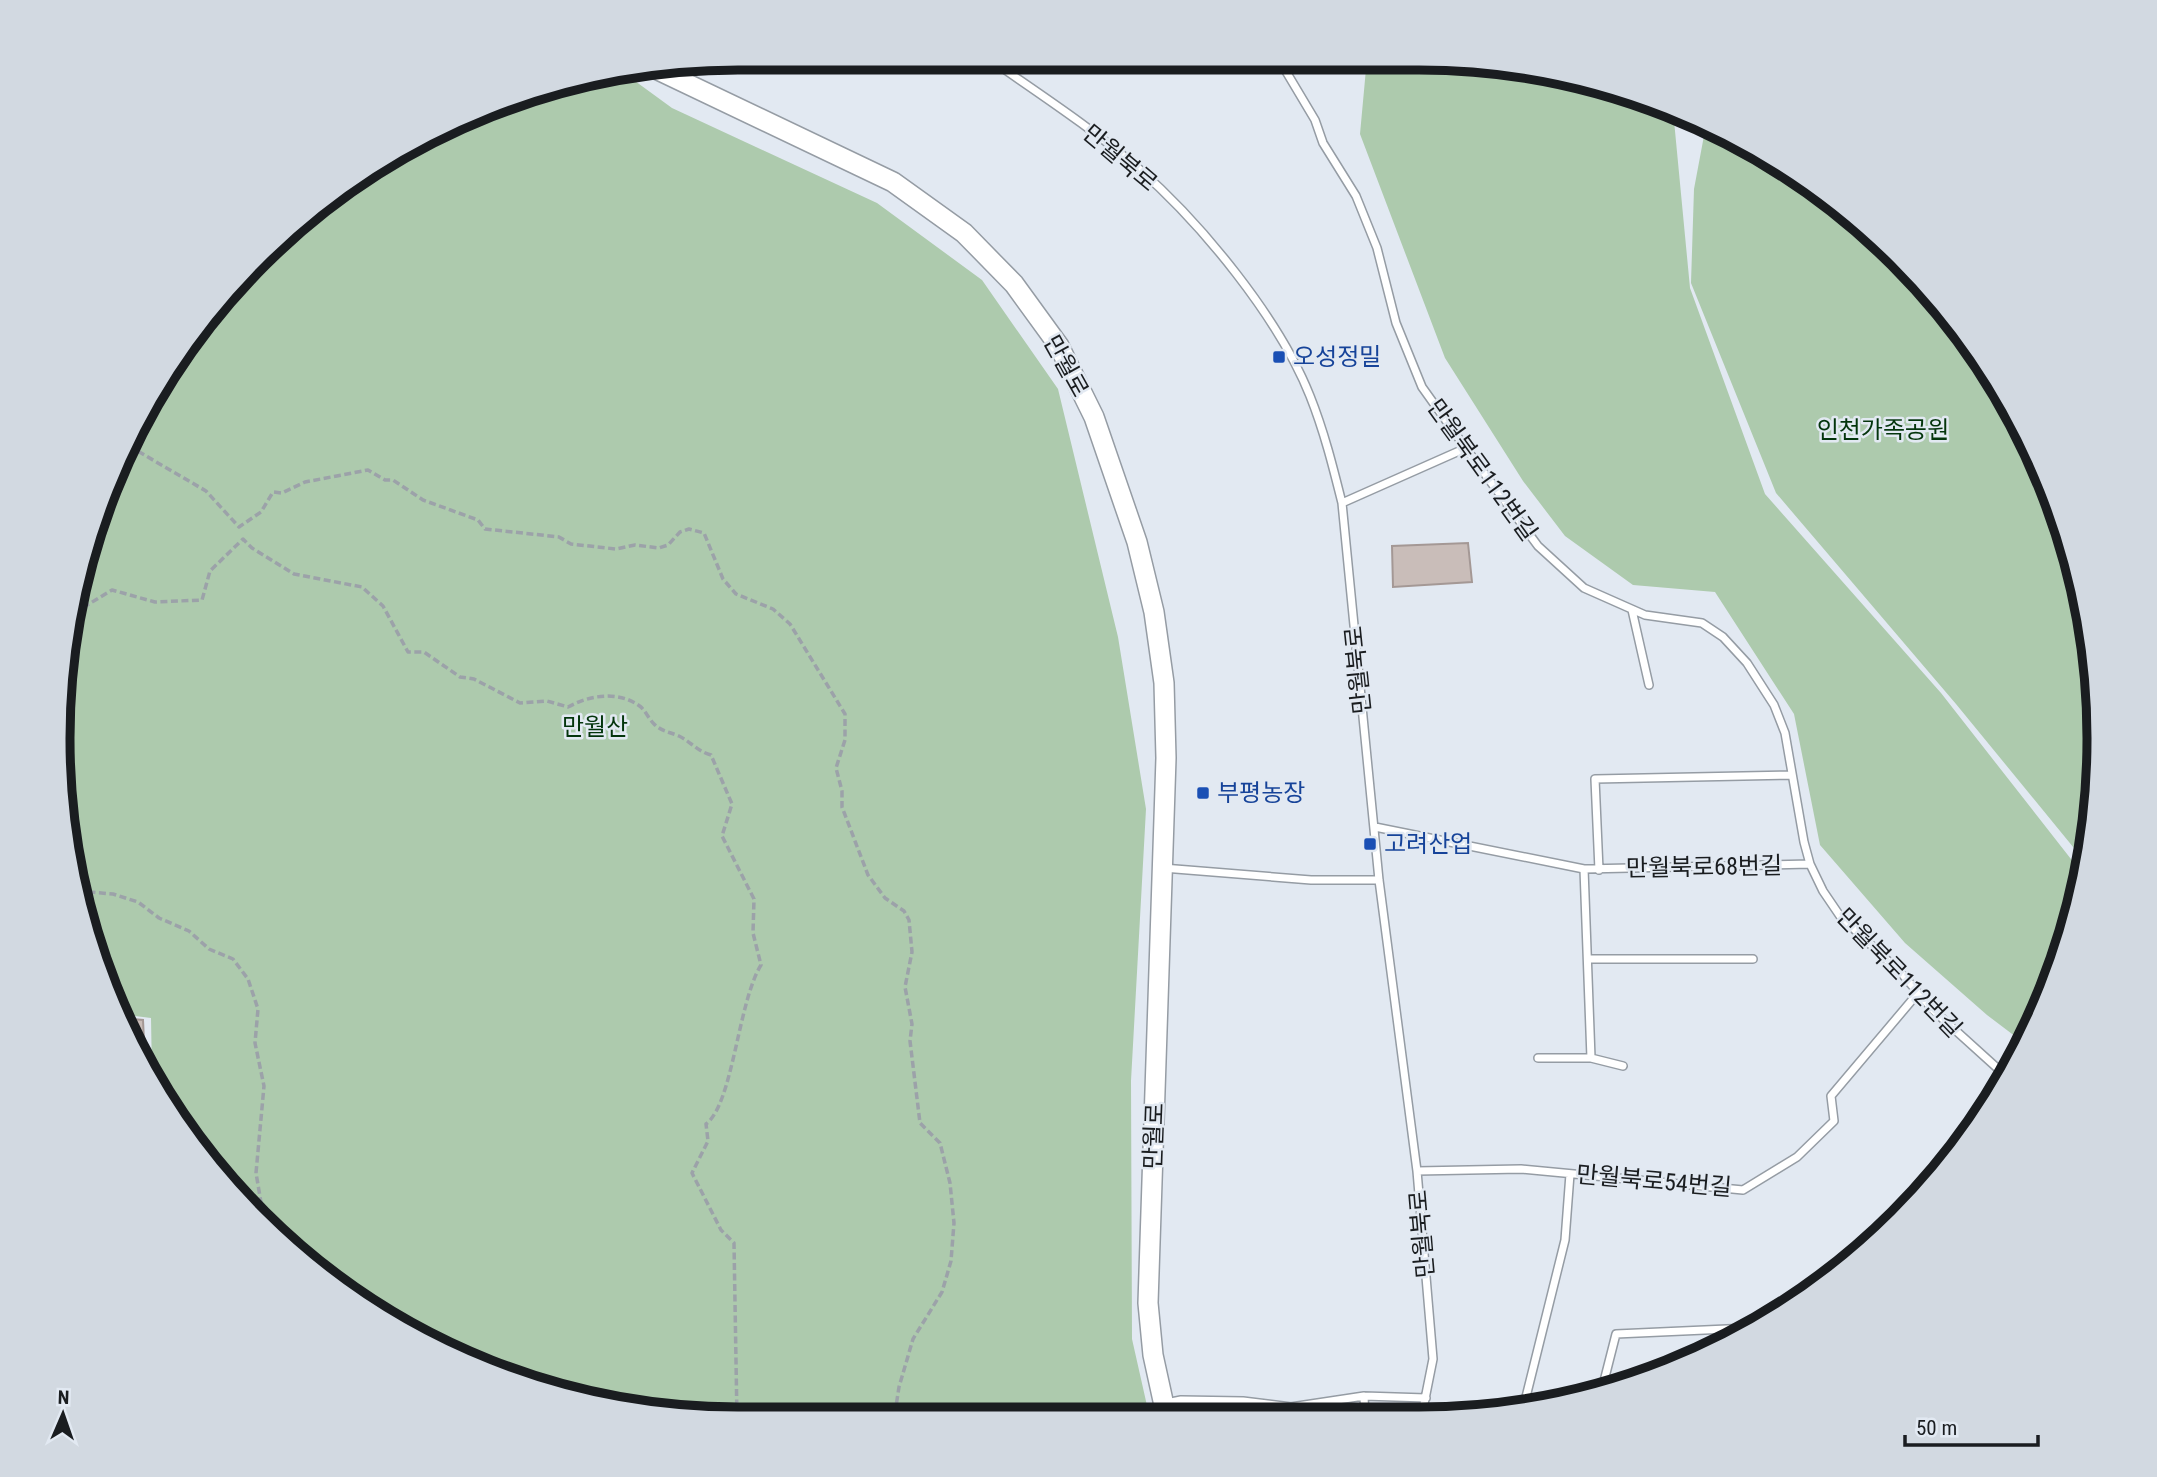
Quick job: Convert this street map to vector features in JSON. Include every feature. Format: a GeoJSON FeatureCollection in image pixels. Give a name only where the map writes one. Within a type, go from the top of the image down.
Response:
{"type":"FeatureCollection","features":[{"type":"Feature","properties":{"kind":"street","name":"만월로"},"geometry":{"type":"LineString","coordinates":[[667,74],[892,182],[964,233],[1014,284],[1059,346],[1094,417],[1137,542],[1154,612],[1164,683],[1166,758],[1148,1303],[1164,1407]]}},
{"type":"Feature","properties":{"kind":"lane","name":"만월북로"},"geometry":{"type":"LineString","coordinates":[[1004,70],[1138,168],[1199,230],[1257,302],[1286,348],[1310,394],[1328,446],[1342,503],[1379,880],[1417,1171],[1433,1359],[1424,1407]]}},
{"type":"Feature","properties":{"kind":"lane","name":"만월북로112번길"},"geometry":{"type":"LineString","coordinates":[[1285,70],[1315,120],[1322,143],[1356,196],[1377,248],[1396,323],[1422,387],[1538,547],[1584,588],[1645,615],[1702,623],[1723,637],[1747,663],[1774,705],[1785,733],[1810,864],[1840,916],[1999,1069]]}},
{"type":"Feature","properties":{"kind":"lane"},"geometry":{"type":"LineString","coordinates":[[1342,503],[1466,448]]}},
{"type":"Feature","properties":{"kind":"lane"},"geometry":{"type":"LineString","coordinates":[[1632,610],[1649,685]]}},
{"type":"Feature","properties":{"kind":"lane","name":"만월북로68번길"},"geometry":{"type":"LineString","coordinates":[[1599,870],[1595,779],[1792,775]]}},
{"type":"Feature","properties":{"kind":"lane","name":"만월북로68번길"},"geometry":{"type":"LineString","coordinates":[[1375,827],[1584,870],[1810,864]]}},
{"type":"Feature","properties":{"kind":"lane"},"geometry":{"type":"LineString","coordinates":[[1163,867],[1311,880],[1379,880]]}},
{"type":"Feature","properties":{"kind":"lane"},"geometry":{"type":"LineString","coordinates":[[1584,870],[1591,1058]]}},
{"type":"Feature","properties":{"kind":"lane"},"geometry":{"type":"LineString","coordinates":[[1588,959],[1753,959]]}},
{"type":"Feature","properties":{"kind":"lane","name":"만월북로54번길"},"geometry":{"type":"LineString","coordinates":[[1417,1171],[1521,1169],[1743,1190],[1797,1157],[1834,1121],[1831,1096],[1919,993]]}},
{"type":"Feature","properties":{"kind":"lane"},"geometry":{"type":"LineString","coordinates":[[1538,1058],[1591,1058],[1623,1066]]}},
{"type":"Feature","properties":{"kind":"lane"},"geometry":{"type":"LineString","coordinates":[[1526,1398],[1565,1240],[1570,1174]]}},
{"type":"Feature","properties":{"kind":"lane"},"geometry":{"type":"LineString","coordinates":[[1604,1380],[1616,1334],[1731,1329]]}},
{"type":"Feature","properties":{"kind":"lane"},"geometry":{"type":"LineString","coordinates":[[1364,1396],[1364,1407]]}},
{"type":"Feature","properties":{"kind":"lane","name":"만월로"},"geometry":{"type":"LineString","coordinates":[[1172,1407],[1181,1400],[1231,1400],[1291,1407],[1364,1396],[1426,1398]]}},
{"type":"Feature","properties":{"kind":"path"},"geometry":{"type":"LineString","coordinates":[[136,450],[206,491],[239,527],[243,539],[252,548],[294,573],[362,587],[383,606],[408,652],[424,652],[460,677],[474,679],[520,703],[547,701],[568,707],[586,697],[617,696],[642,708],[654,724],[666,733],[680,737],[696,751],[711,755],[732,804],[722,836],[754,899],[753,933],[761,965],[736,1036],[724,1097],[714,1118],[706,1124],[708,1141],[699,1164],[692,1172],[721,1230],[734,1243],[737,1407]]}},
{"type":"Feature","properties":{"kind":"path"},"geometry":{"type":"LineString","coordinates":[[239,527],[261,512],[273,492],[282,493],[305,482],[368,470],[385,480],[393,480],[423,500],[478,520],[485,529],[559,537],[571,544],[616,549],[635,545],[659,548],[668,545],[680,532],[698,530],[704,533],[723,579],[736,594],[773,609],[796,632],[845,714],[845,740],[836,768],[842,792],[842,807],[852,836],[868,875],[885,898],[904,911],[909,920],[912,952],[905,986],[912,1024],[910,1041],[920,1123],[940,1143],[953,1196],[951,1261],[942,1292],[922,1321],[908,1351],[896,1407]]}},
{"type":"Feature","properties":{"kind":"path"},"geometry":{"type":"LineString","coordinates":[[83,607],[112,590],[155,602],[202,600],[210,571],[243,539]]}},
{"type":"Feature","properties":{"kind":"path"},"geometry":{"type":"LineString","coordinates":[[88,892],[113,894],[138,902],[159,918],[189,931],[209,950],[233,959],[248,979],[258,1009],[255,1043],[264,1086],[256,1173],[262,1206]]}},
{"type":"Feature","properties":{"kind":"green space"},"geometry":{"type":"Polygon","coordinates":[[[1366,70],[1462,71],[1549,83],[1633,105],[1674,121],[1690,288],[1765,494],[1941,693],[2075,864],[2052,953],[2016,1037],[1905,943],[1820,845],[1794,714],[1715,592],[1633,585],[1565,536],[1523,481],[1445,358],[1360,134],[1366,70]]]}},
{"type":"Feature","properties":{"kind":"green space","name":"만월산"},"geometry":{"type":"Polygon","coordinates":[[[632,79],[672,108],[877,203],[982,280],[1058,389],[1118,637],[1146,809],[1131,1081],[1132,1339],[1147,1407],[695,1406],[608,1394],[565,1384],[483,1356],[443,1338],[367,1294],[332,1269],[266,1211],[208,1145],[160,1073],[152,1058],[151,1018],[131,1015],[105,953],[83,869],[71,782],[70,738],[71,695],[83,608],[105,524],[139,443],[160,404],[208,332],[266,266],[298,236],[367,183],[443,139],[524,105],[565,93],[632,79]]]}},
{"type":"Feature","properties":{"kind":"green space","name":"인천가족공원"},"geometry":{"type":"Polygon","coordinates":[[[1704,135],[1790,183],[1859,236],[1921,298],[1949,332],[1997,404],[2018,443],[2052,524],[2074,608],[2086,695],[2087,738],[2086,782],[2077,852],[1956,704],[1776,493],[1691,283],[1694,189],[1704,135]]]}},
{"type":"Feature","properties":{"kind":"building"},"geometry":{"type":"Polygon","coordinates":[[[1468,543],[1472,582],[1393,587],[1392,546],[1468,543]]]}},
{"type":"Feature","properties":{"kind":"building"},"geometry":{"type":"Polygon","coordinates":[[[132,1019],[143,1020],[144,1043],[132,1019]]]}},
{"type":"Feature","properties":{"kind":"place","name":"오성정밀"},"geometry":{"type":"Point","coordinates":[1279,357]}},
{"type":"Feature","properties":{"kind":"place","name":"부평농장"},"geometry":{"type":"Point","coordinates":[1203,793]}},
{"type":"Feature","properties":{"kind":"place","name":"고려산업"},"geometry":{"type":"Point","coordinates":[1370,844]}}]}
